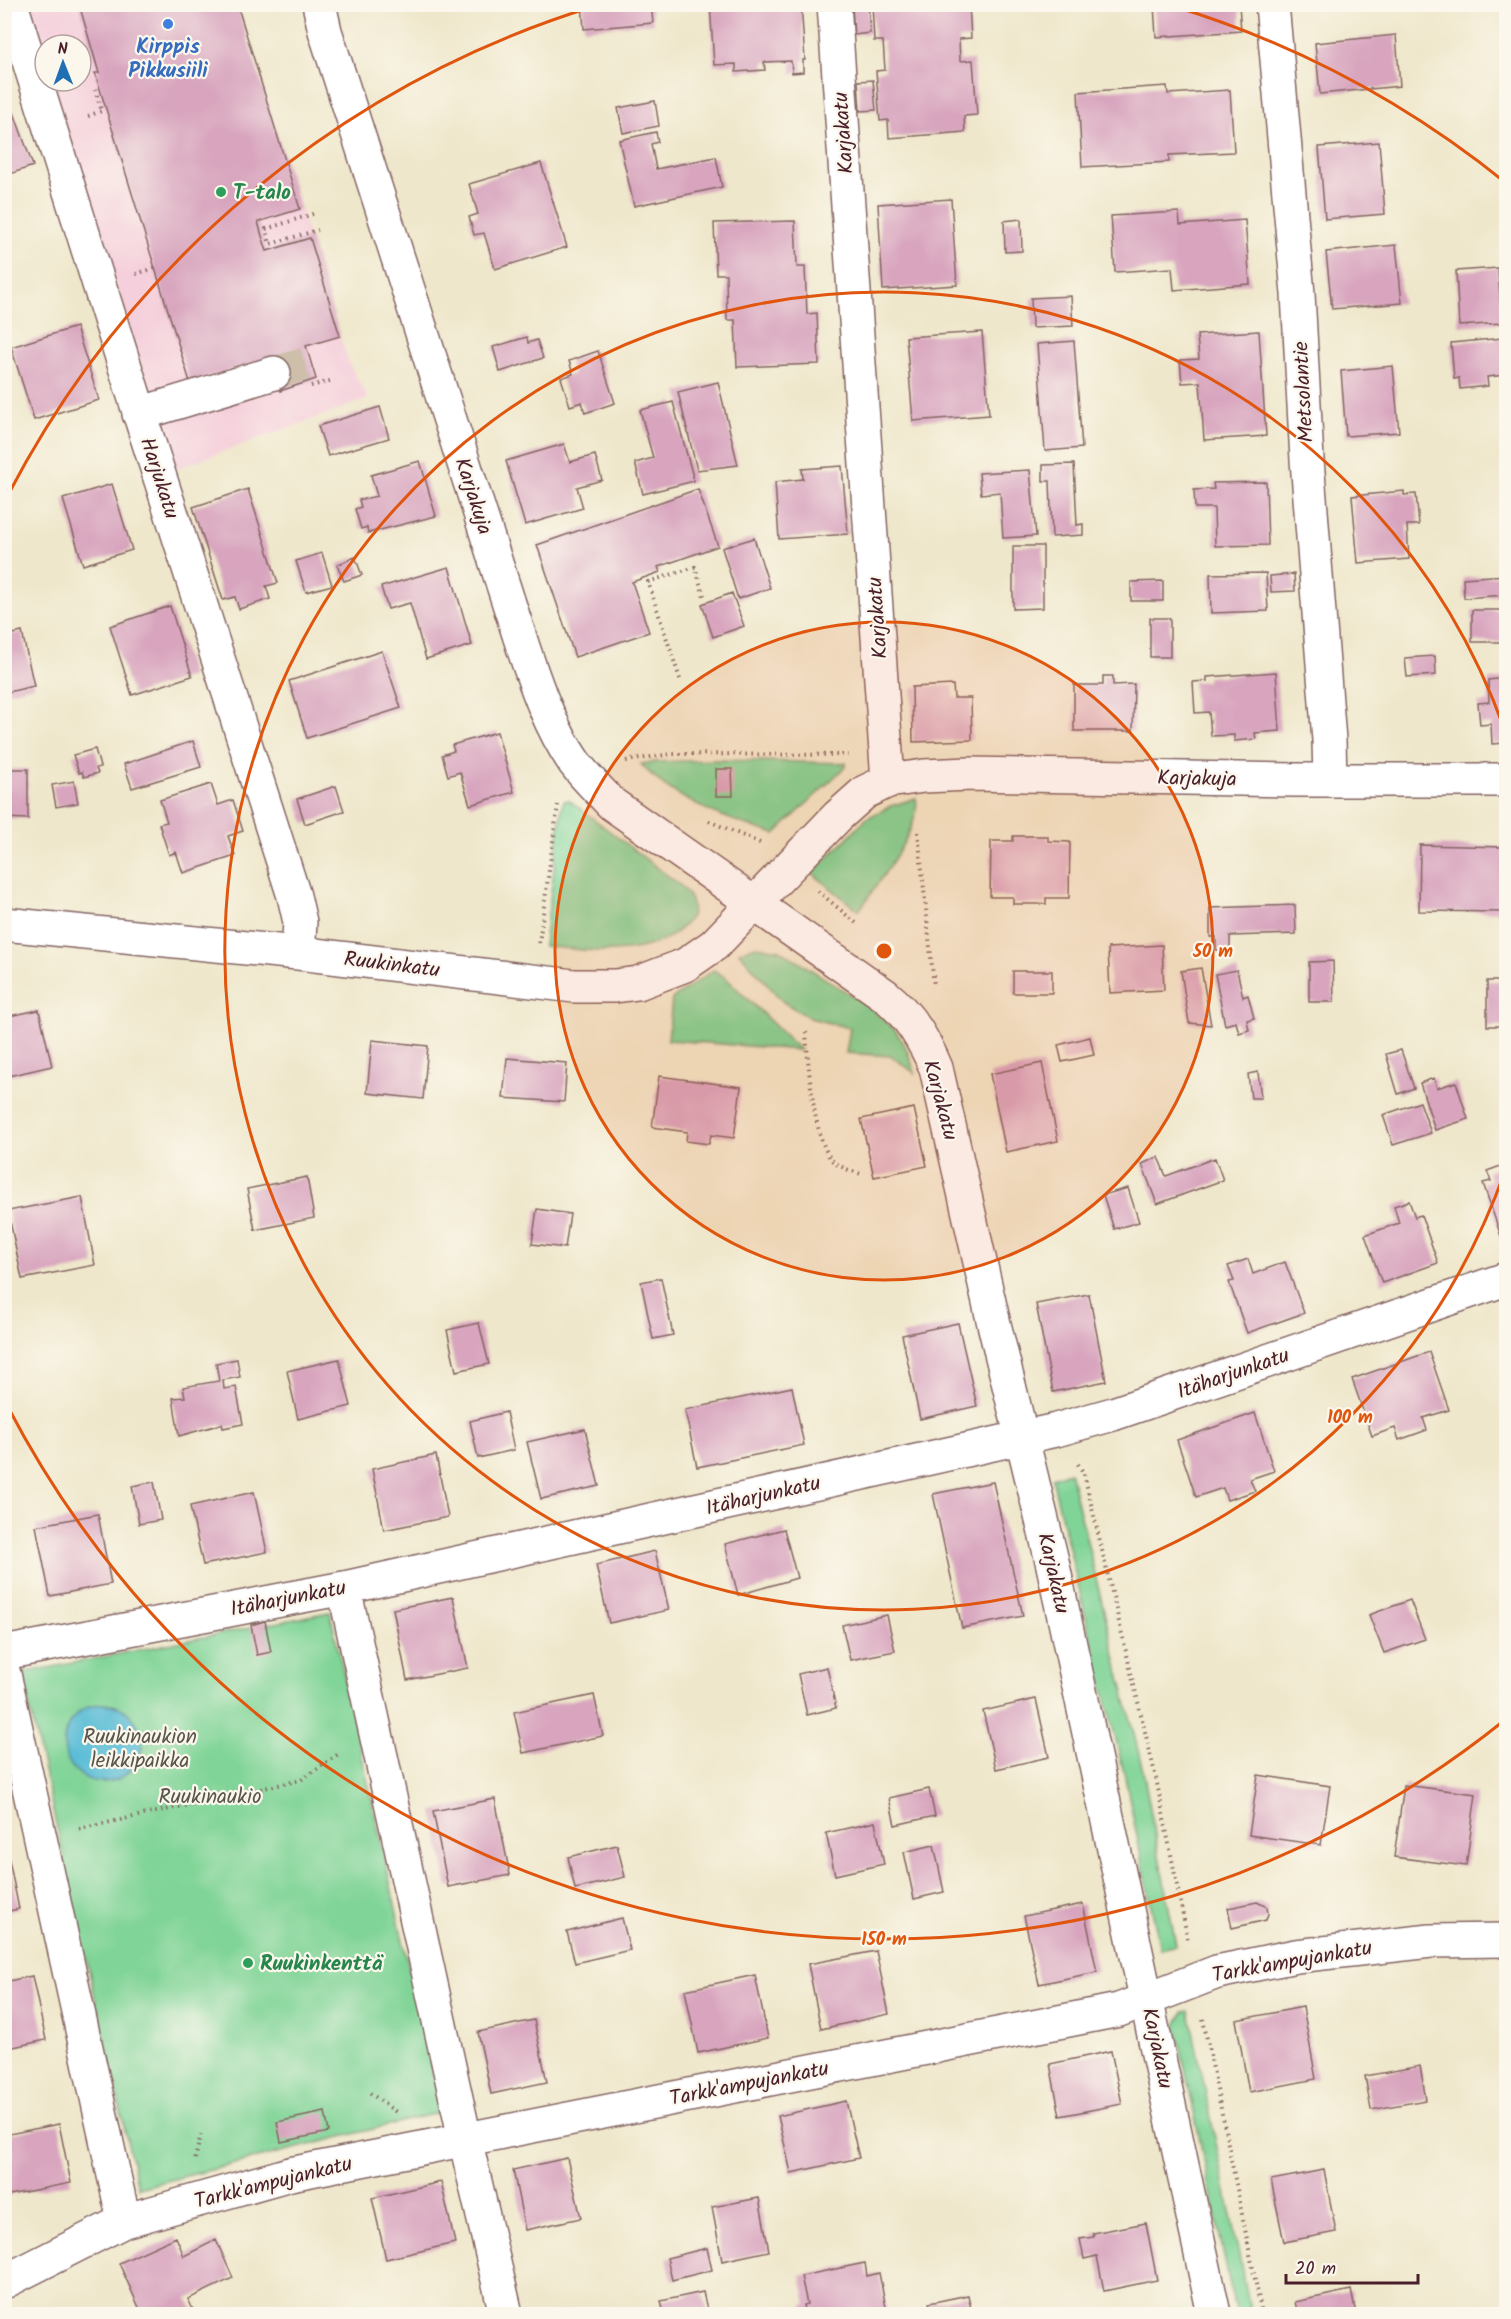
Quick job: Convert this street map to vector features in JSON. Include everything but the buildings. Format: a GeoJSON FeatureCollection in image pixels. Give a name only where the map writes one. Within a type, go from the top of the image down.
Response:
{"type":"FeatureCollection","features":[{"type":"Feature","properties":{"kind":"street","name":"Harjukatu"},"geometry":{"type":"LineString","coordinates":[[11,4],[294,896],[300,922],[298,953]]}},
{"type":"Feature","properties":{"kind":"street","name":"Karjakuja"},"geometry":{"type":"LineString","coordinates":[[319,4],[329,43],[538,693],[556,732],[578,766],[612,804],[754,904]]}},
{"type":"Feature","properties":{"kind":"street","name":"Karjakatu"},"geometry":{"type":"LineString","coordinates":[[834,4],[888,781]]}},
{"type":"Feature","properties":{"kind":"street","name":"Metsolantie"},"geometry":{"type":"LineString","coordinates":[[1272,4],[1298,294],[1307,460],[1329,740],[1330,780]]}},
{"type":"Feature","properties":{"kind":"street"},"geometry":{"type":"LineString","coordinates":[[140,414],[274,374]]}},
{"type":"Feature","properties":{"kind":"street","name":"Karjakuja"},"geometry":{"type":"LineString","coordinates":[[888,781],[924,776],[969,774],[1330,780],[1506,780]]}},
{"type":"Feature","properties":{"kind":"street"},"geometry":{"type":"LineString","coordinates":[[754,904],[838,816],[865,792],[888,781]]}},
{"type":"Feature","properties":{"kind":"street","name":"Karjakatu"},"geometry":{"type":"LineString","coordinates":[[754,904],[886,996],[902,1010],[927,1048],[936,1068],[1021,1438],[1052,1561],[1214,2314]]}},
{"type":"Feature","properties":{"kind":"street","name":"Ruukinkatu"},"geometry":{"type":"LineString","coordinates":[[4,924],[298,953],[574,986],[615,986],[647,980],[685,965],[714,945],[754,904]]}},
{"type":"Feature","properties":{"kind":"street","name":"Itäharjunkatu"},"geometry":{"type":"LineString","coordinates":[[4,1653],[344,1588],[1021,1438],[1113,1414],[1506,1279]]}},
{"type":"Feature","properties":{"kind":"street"},"geometry":{"type":"LineString","coordinates":[[344,1588],[465,2139],[506,2314]]}},
{"type":"Feature","properties":{"kind":"street"},"geometry":{"type":"LineString","coordinates":[[4,1674],[124,2221]]}},
{"type":"Feature","properties":{"kind":"street","name":"Tarkk'ampujankatu"},"geometry":{"type":"LineString","coordinates":[[4,2282],[124,2221],[290,2174],[1119,2010],[1217,1972],[1296,1956],[1431,1941],[1506,1940]]}},
{"type":"Feature","properties":{"kind":"path"},"geometry":{"type":"LineString","coordinates":[[95,90],[102,111]]}},
{"type":"Feature","properties":{"kind":"path"},"geometry":{"type":"LineString","coordinates":[[313,214],[266,229],[265,235],[270,244],[318,230]]}},
{"type":"Feature","properties":{"kind":"path"},"geometry":{"type":"LineString","coordinates":[[147,271],[155,268]]}},
{"type":"Feature","properties":{"kind":"path"},"geometry":{"type":"LineString","coordinates":[[680,679],[648,582],[695,567],[704,596]]}},
{"type":"Feature","properties":{"kind":"path"},"geometry":{"type":"LineString","coordinates":[[630,770],[622,762],[671,754],[854,755]]}},
{"type":"Feature","properties":{"kind":"path"},"geometry":{"type":"LineString","coordinates":[[538,949],[560,787],[578,766]]}},
{"type":"Feature","properties":{"kind":"path"},"geometry":{"type":"LineString","coordinates":[[700,817],[763,844]]}},
{"type":"Feature","properties":{"kind":"path"},"geometry":{"type":"LineString","coordinates":[[918,832],[934,996]]}},
{"type":"Feature","properties":{"kind":"path"},"geometry":{"type":"LineString","coordinates":[[806,1032],[814,1105],[819,1133],[826,1153],[834,1163],[861,1174]]}},
{"type":"Feature","properties":{"kind":"path"},"geometry":{"type":"LineString","coordinates":[[40,1838],[302,1780],[340,1753],[372,1718]]}},
{"type":"Feature","properties":{"kind":"path"},"geometry":{"type":"LineString","coordinates":[[1203,2019],[1262,2314]]}},
{"type":"Feature","properties":{"kind":"shaded area","name":"T-talo"},"geometry":{"type":"Polygon","coordinates":[[[26,5],[237,5],[340,336],[349,363],[368,399],[175,469],[55,93],[93,93],[93,33],[35,33],[26,5]]]}},
{"type":"Feature","properties":{"kind":"green space"},"geometry":{"type":"Polygon","coordinates":[[[716,760],[846,763],[846,766],[775,834],[703,808],[685,799],[669,789],[641,764],[716,760]]]}},
{"type":"Feature","properties":{"kind":"green space"},"geometry":{"type":"Polygon","coordinates":[[[916,798],[916,811],[905,840],[859,911],[812,873],[867,818],[891,806],[916,798]]]}},
{"type":"Feature","properties":{"kind":"green space"},"geometry":{"type":"Polygon","coordinates":[[[569,800],[685,890],[693,908],[687,922],[673,934],[657,943],[639,948],[600,951],[544,946],[562,807],[564,801],[569,800]]]}},
{"type":"Feature","properties":{"kind":"green space"},"geometry":{"type":"Polygon","coordinates":[[[756,946],[780,950],[867,1005],[895,1030],[906,1047],[915,1073],[891,1056],[846,1053],[850,1028],[810,1018],[783,1002],[739,952],[756,946]]]}},
{"type":"Feature","properties":{"kind":"green space"},"geometry":{"type":"Polygon","coordinates":[[[714,970],[726,978],[800,1050],[668,1040],[672,999],[714,970]]]}},
{"type":"Feature","properties":{"kind":"green space"},"geometry":{"type":"Polygon","coordinates":[[[1070,1472],[1143,1771],[1176,1945],[1160,1949],[1125,1777],[1052,1478],[1070,1472]]]}},
{"type":"Feature","properties":{"kind":"green space","name":"Ruukinaukio"},"geometry":{"type":"Polygon","coordinates":[[[330,1612],[441,2112],[138,2188],[22,1673],[330,1612]]]}},
{"type":"Feature","properties":{"kind":"green space"},"geometry":{"type":"Polygon","coordinates":[[[1189,2011],[1251,2314],[1236,2314],[1176,2025],[1183,2012],[1189,2011]]]}},
{"type":"Feature","properties":{"kind":"water"},"geometry":{"type":"Polygon","coordinates":[[[103,1704],[118,1707],[131,1715],[139,1728],[142,1743],[139,1758],[131,1771],[118,1779],[103,1782],[88,1779],[75,1771],[67,1758],[64,1743],[67,1728],[75,1715],[88,1707],[103,1704]]]}},
{"type":"Feature","properties":{"kind":"tunnel"},"geometry":{"type":"LineString","coordinates":[[274,373],[305,364]]}},
{"type":"Feature","properties":{"kind":"place","name":"Kirppis Pikkusiili"},"geometry":{"type":"Point","coordinates":[168,24]}},
{"type":"Feature","properties":{"kind":"place","name":"T-talo"},"geometry":{"type":"Point","coordinates":[221,192]}},
{"type":"Feature","properties":{"kind":"place","name":"Ruukinkenttä"},"geometry":{"type":"Point","coordinates":[248,1963]}},
{"type":"Feature","properties":{"kind":"park label","name":"Ruukinaukion leikkipaikka"},"geometry":{"type":"Point","coordinates":[140,1748]}}]}
